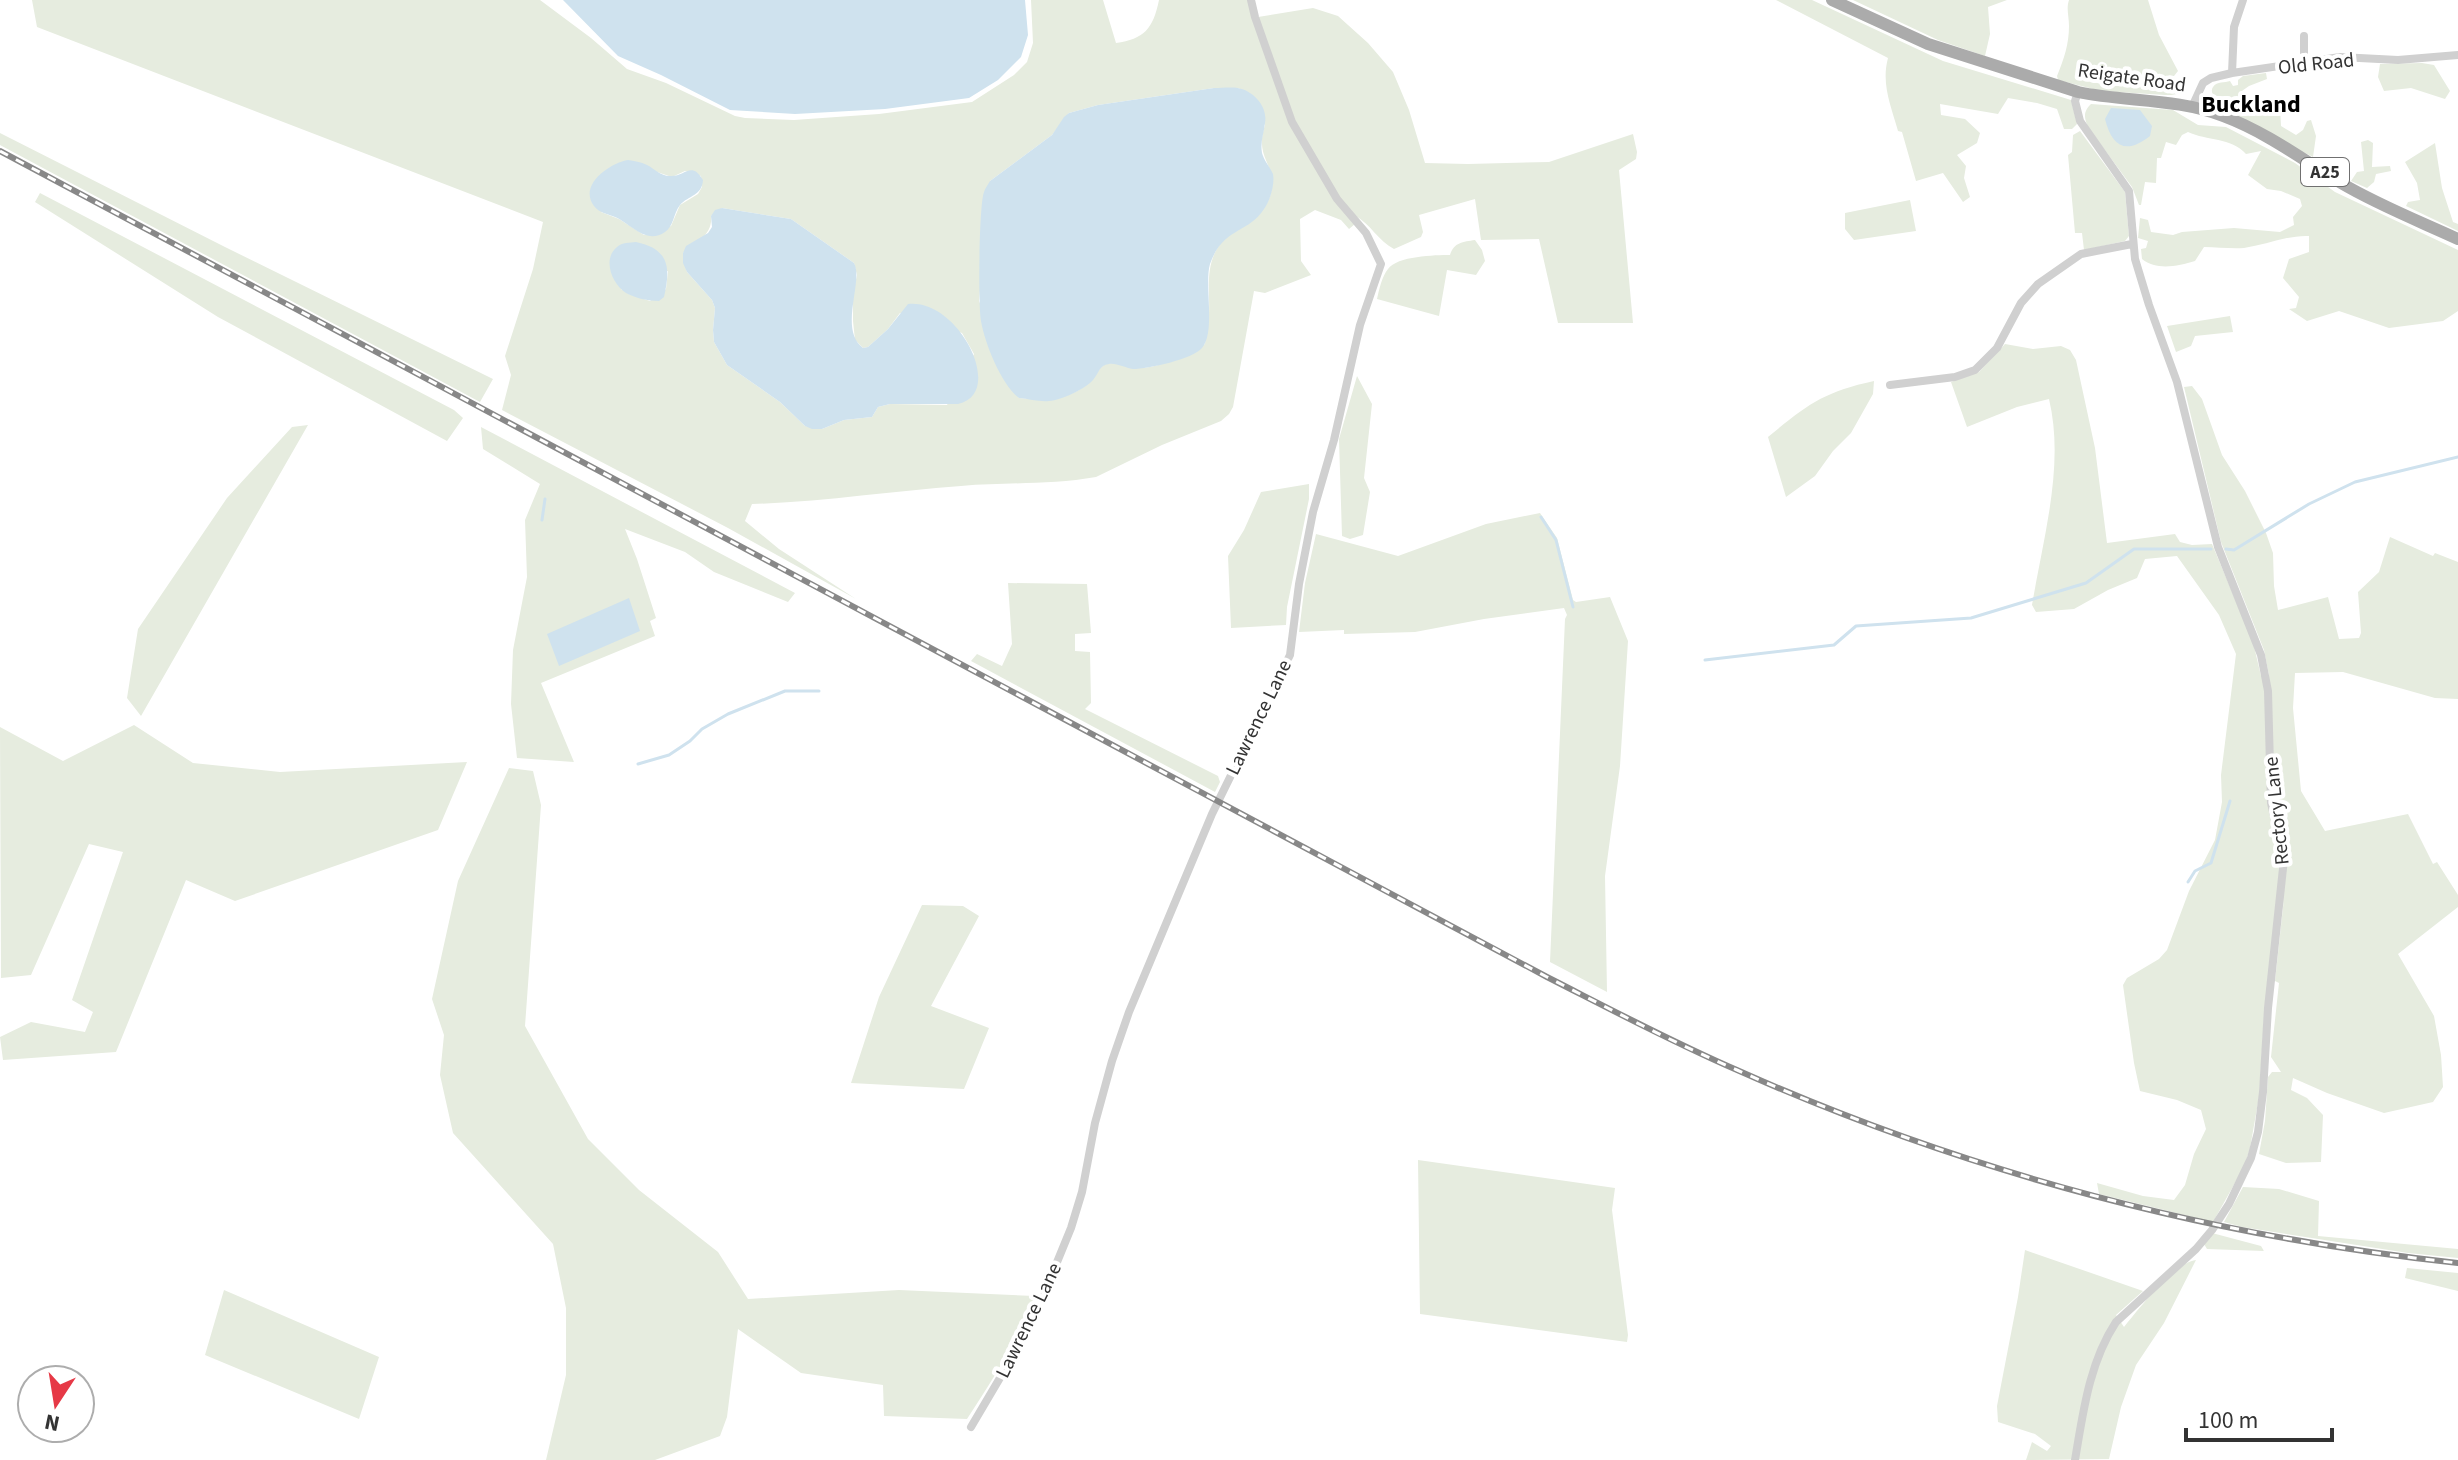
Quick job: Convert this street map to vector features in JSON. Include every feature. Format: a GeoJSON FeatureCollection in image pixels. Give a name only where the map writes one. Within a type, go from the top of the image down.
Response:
{"type":"FeatureCollection","features":[{"type":"Feature","properties":{"kind":"main road","name":"Reigate Road"},"geometry":{"type":"LineString","coordinates":[[1832,0],[1928,44],[2078,92],[2192,107],[2222,115],[2290,149],[2343,184],[2458,239]]}},
{"type":"Feature","properties":{"kind":"street","name":"Lawrence Lane"},"geometry":{"type":"LineString","coordinates":[[971,1427],[1023,1339],[1071,1228],[1082,1192],[1095,1123],[1129,1012],[1212,814],[1290,655],[1313,512],[1334,440],[1360,325],[1381,264],[1366,233],[1337,199],[1292,122],[1251,0]]}},
{"type":"Feature","properties":{"kind":"street"},"geometry":{"type":"LineString","coordinates":[[2232,73],[2234,27],[2243,0]]}},
{"type":"Feature","properties":{"kind":"street"},"geometry":{"type":"LineString","coordinates":[[2304,36],[2304,62]]}},
{"type":"Feature","properties":{"kind":"street","name":"Old Road"},"geometry":{"type":"LineString","coordinates":[[2192,107],[2203,83],[2232,73],[2340,57],[2398,60],[2458,55]]}},
{"type":"Feature","properties":{"kind":"street","name":"Rectory Lane"},"geometry":{"type":"LineString","coordinates":[[2075,1460],[2090,1383],[2109,1333],[2116,1322],[2196,1249],[2212,1230],[2229,1204],[2251,1158],[2263,1092],[2268,1008],[2284,859],[2271,803],[2268,691],[2261,655],[2218,547],[2177,382],[2149,305],[2132,244],[2129,191],[2080,121],[2075,101],[2078,92]]}},
{"type":"Feature","properties":{"kind":"street"},"geometry":{"type":"LineString","coordinates":[[1890,385],[1955,377],[1975,370],[1997,348],[2030,291],[2081,254],[2132,244]]}},
{"type":"Feature","properties":{"kind":"shaded area"},"geometry":{"type":"Polygon","coordinates":[[[32,0],[540,0],[627,69],[666,83],[735,116],[794,120],[879,114],[972,102],[1014,75],[1027,62],[1033,43],[1031,0],[1103,0],[1116,43],[1134,39],[1146,31],[1159,0],[1249,0],[1258,17],[1313,8],[1338,16],[1368,43],[1393,72],[1409,110],[1425,163],[1549,162],[1633,134],[1636,159],[1619,170],[1633,323],[1558,323],[1539,239],[1481,240],[1475,199],[1419,215],[1423,232],[1421,237],[1394,249],[1354,215],[1355,224],[1349,229],[1341,220],[1315,210],[1300,219],[1301,261],[1311,275],[1265,293],[1254,291],[1233,407],[1221,421],[1096,477],[752,504],[745,521],[779,549],[856,599],[502,410],[511,375],[505,356],[533,269],[543,222],[37,27],[32,0]],[[1214,88],[1098,105],[1069,113],[1052,135],[990,181],[979,301],[1019,398],[1064,396],[1081,389],[1107,364],[1145,368],[1172,360],[1205,344],[1214,255],[1224,240],[1260,212],[1270,196],[1272,177],[1262,146],[1265,125],[1239,88],[1214,88]],[[685,171],[672,177],[657,172],[601,212],[644,235],[671,226],[680,205],[698,194],[702,187],[701,176],[685,171]],[[722,208],[711,216],[706,233],[683,253],[687,272],[712,300],[715,308],[714,342],[727,365],[780,402],[805,426],[822,429],[844,420],[872,417],[878,407],[890,404],[947,405],[974,354],[962,333],[900,313],[888,329],[863,348],[855,340],[853,294],[857,275],[854,263],[791,219],[722,208]],[[668,271],[621,289],[650,301],[666,289],[668,271]]]}},
{"type":"Feature","properties":{"kind":"shaded area"},"geometry":{"type":"Polygon","coordinates":[[[1776,0],[1812,0],[1943,61],[2071,100],[2077,124],[2072,129],[2064,129],[2057,109],[2008,98],[1998,114],[1940,104],[1941,115],[1965,119],[1980,133],[1977,143],[1957,155],[1966,166],[1964,178],[1970,197],[1963,202],[1943,173],[1916,181],[1888,95],[1888,58],[1776,0]]]}},
{"type":"Feature","properties":{"kind":"shaded area"},"geometry":{"type":"Polygon","coordinates":[[[1853,0],[2007,0],[1988,7],[1990,34],[1985,56],[1938,40],[1853,0]]]}},
{"type":"Feature","properties":{"kind":"shaded area"},"geometry":{"type":"Polygon","coordinates":[[[2069,0],[2148,0],[2159,35],[2178,71],[2174,76],[2158,77],[2155,84],[2159,89],[2181,79],[2187,87],[2177,94],[2165,95],[2101,91],[2058,80],[2068,39],[2069,0]]]}},
{"type":"Feature","properties":{"kind":"shaded area"},"geometry":{"type":"Polygon","coordinates":[[[2380,64],[2434,65],[2450,91],[2445,99],[2411,88],[2384,91],[2378,77],[2380,64]]]}},
{"type":"Feature","properties":{"kind":"shaded area"},"geometry":{"type":"Polygon","coordinates":[[[2266,73],[2267,79],[2239,93],[2238,103],[2253,109],[2280,106],[2281,126],[2296,135],[2311,120],[2316,136],[2313,157],[2235,115],[2213,95],[2213,87],[2217,84],[2230,81],[2233,86],[2238,85],[2238,80],[2243,76],[2266,73]]]}},
{"type":"Feature","properties":{"kind":"shaded area"},"geometry":{"type":"Polygon","coordinates":[[[2091,104],[2173,110],[2198,125],[2226,127],[2295,163],[2335,192],[2458,250],[2458,311],[2443,321],[2389,328],[2339,311],[2307,321],[2289,309],[2296,308],[2299,297],[2283,278],[2289,259],[2309,252],[2309,236],[2244,248],[2204,247],[2195,261],[2175,266],[2148,263],[2142,259],[2141,249],[2146,248],[2148,241],[2138,238],[2140,218],[2148,220],[2151,232],[2173,235],[2234,228],[2280,232],[2294,225],[2293,217],[2302,206],[2300,199],[2267,189],[2248,175],[2261,151],[2246,154],[2226,142],[2188,132],[2176,145],[2166,142],[2161,158],[2157,158],[2156,183],[2145,182],[2139,205],[2132,187],[2088,127],[2085,115],[2091,104]]]}},
{"type":"Feature","properties":{"kind":"shaded area"},"geometry":{"type":"Polygon","coordinates":[[[2080,131],[2125,192],[2129,236],[2125,241],[2084,250],[2082,233],[2075,233],[2068,155],[2072,152],[2073,135],[2080,131]]]}},
{"type":"Feature","properties":{"kind":"shaded area"},"geometry":{"type":"Polygon","coordinates":[[[0,133],[493,379],[480,402],[0,145],[0,133]]]}},
{"type":"Feature","properties":{"kind":"shaded area"},"geometry":{"type":"Polygon","coordinates":[[[2368,140],[2373,143],[2372,167],[2390,166],[2391,171],[2376,174],[2374,182],[2367,188],[2351,181],[2357,172],[2364,171],[2361,142],[2368,140]]]}},
{"type":"Feature","properties":{"kind":"shaded area"},"geometry":{"type":"Polygon","coordinates":[[[2435,143],[2442,188],[2453,222],[2458,224],[2458,231],[2406,206],[2408,202],[2420,200],[2417,183],[2405,162],[2435,143]]]}},
{"type":"Feature","properties":{"kind":"shaded area"},"geometry":{"type":"Polygon","coordinates":[[[40,193],[454,410],[463,418],[447,441],[218,317],[35,202],[40,193]]]}},
{"type":"Feature","properties":{"kind":"shaded area"},"geometry":{"type":"Polygon","coordinates":[[[1910,200],[1916,231],[1854,240],[1845,229],[1845,213],[1910,200]]]}},
{"type":"Feature","properties":{"kind":"shaded area"},"geometry":{"type":"Polygon","coordinates":[[[1475,240],[1485,261],[1476,275],[1447,270],[1439,316],[1377,299],[1384,275],[1399,261],[1450,255],[1457,245],[1475,240]]]}},
{"type":"Feature","properties":{"kind":"shaded area"},"geometry":{"type":"Polygon","coordinates":[[[2230,316],[2233,332],[2195,336],[2191,346],[2176,352],[2167,326],[2230,316]]]}},
{"type":"Feature","properties":{"kind":"shaded area"},"geometry":{"type":"Polygon","coordinates":[[[2005,344],[2033,349],[2061,346],[2070,350],[2076,360],[2095,448],[2107,543],[2175,534],[2180,542],[2212,544],[2253,642],[2261,676],[2269,675],[2264,650],[2221,542],[2184,387],[2192,386],[2202,399],[2222,455],[2266,533],[2273,553],[2278,610],[2328,597],[2339,639],[2359,638],[2358,592],[2379,572],[2390,537],[2433,556],[2435,553],[2458,562],[2458,699],[2435,698],[2343,672],[2295,673],[2293,708],[2301,791],[2325,831],[2408,814],[2433,864],[2437,862],[2458,895],[2458,907],[2398,954],[2434,1016],[2443,1087],[2433,1102],[2384,1113],[2293,1078],[2291,1090],[2307,1098],[2323,1115],[2321,1162],[2286,1163],[2259,1154],[2268,1077],[2272,1072],[2281,1072],[2271,1057],[2284,898],[2264,1018],[2259,1097],[2250,1148],[2244,1167],[2213,1222],[2099,1194],[2097,1183],[2143,1196],[2174,1200],[2185,1185],[2194,1154],[2206,1129],[2201,1110],[2177,1100],[2140,1091],[2123,985],[2127,978],[2159,959],[2167,950],[2189,891],[2215,840],[2222,802],[2221,775],[2236,654],[2219,615],[2177,556],[2145,559],[2137,578],[2074,609],[2036,612],[2032,605],[2054,476],[2055,450],[2049,399],[2017,407],[1967,427],[1951,382],[1979,372],[2005,344]]]}},
{"type":"Feature","properties":{"kind":"shaded area"},"geometry":{"type":"Polygon","coordinates":[[[1357,376],[1372,404],[1364,478],[1370,492],[1363,535],[1350,539],[1342,536],[1339,439],[1357,376]]]}},
{"type":"Feature","properties":{"kind":"shaded area"},"geometry":{"type":"Polygon","coordinates":[[[1874,381],[1873,394],[1851,433],[1815,476],[1786,497],[1768,437],[1816,401],[1874,381]]]}},
{"type":"Feature","properties":{"kind":"shaded area"},"geometry":{"type":"Polygon","coordinates":[[[308,425],[141,716],[127,698],[138,629],[227,498],[292,427],[308,425]]]}},
{"type":"Feature","properties":{"kind":"shaded area"},"geometry":{"type":"Polygon","coordinates":[[[481,427],[795,593],[788,602],[714,572],[685,552],[625,529],[656,618],[650,621],[655,636],[541,683],[574,762],[517,758],[511,704],[513,650],[527,577],[525,520],[540,484],[483,449],[481,427]]]}},
{"type":"Feature","properties":{"kind":"shaded area"},"geometry":{"type":"Polygon","coordinates":[[[1309,484],[1309,499],[1286,625],[1231,628],[1228,556],[1261,492],[1309,484]]]}},
{"type":"Feature","properties":{"kind":"shaded area"},"geometry":{"type":"Polygon","coordinates":[[[1540,513],[1557,538],[1573,600],[1610,597],[1628,641],[1620,766],[1605,876],[1607,992],[1550,962],[1567,615],[1564,608],[1415,632],[1299,632],[1305,583],[1316,534],[1398,556],[1486,524],[1540,513]]]}},
{"type":"Feature","properties":{"kind":"shaded area"},"geometry":{"type":"Polygon","coordinates":[[[1008,583],[1087,584],[1091,633],[1075,634],[1075,651],[1090,652],[1091,703],[1085,709],[1218,776],[1220,782],[1215,792],[971,661],[977,654],[1002,666],[1012,644],[1008,583]]]}},
{"type":"Feature","properties":{"kind":"shaded area"},"geometry":{"type":"Polygon","coordinates":[[[134,725],[193,763],[280,772],[467,762],[438,830],[235,901],[186,880],[116,1052],[3,1060],[0,1037],[31,1022],[85,1032],[93,1012],[72,1000],[123,852],[89,844],[31,975],[1,978],[0,727],[63,761],[134,725]]]}},
{"type":"Feature","properties":{"kind":"shaded area"},"geometry":{"type":"Polygon","coordinates":[[[509,768],[533,771],[541,805],[525,1026],[588,1139],[639,1190],[718,1252],[748,1299],[899,1290],[1035,1296],[1013,1344],[967,1419],[884,1416],[883,1385],[801,1373],[738,1329],[727,1417],[720,1436],[655,1460],[546,1460],[566,1375],[566,1308],[553,1244],[453,1133],[440,1075],[444,1035],[432,999],[458,881],[509,768]]]}},
{"type":"Feature","properties":{"kind":"shaded area"},"geometry":{"type":"Polygon","coordinates":[[[922,905],[963,906],[979,916],[931,1006],[989,1028],[964,1089],[851,1083],[879,997],[922,905]]]}},
{"type":"Feature","properties":{"kind":"shaded area"},"geometry":{"type":"Polygon","coordinates":[[[1418,1160],[1615,1188],[1612,1210],[1627,1342],[1420,1314],[1418,1160]]]}},
{"type":"Feature","properties":{"kind":"shaded area"},"geometry":{"type":"Polygon","coordinates":[[[2243,1187],[2279,1189],[2319,1201],[2318,1236],[2458,1249],[2458,1258],[2408,1253],[2224,1222],[2243,1187]]]}},
{"type":"Feature","properties":{"kind":"shaded area"},"geometry":{"type":"Polygon","coordinates":[[[2212,1233],[2261,1246],[2264,1251],[2207,1249],[2204,1244],[2212,1233]]]}},
{"type":"Feature","properties":{"kind":"shaded area"},"geometry":{"type":"Polygon","coordinates":[[[2025,1250],[2143,1291],[2116,1315],[2124,1327],[2168,1278],[2196,1260],[2164,1323],[2136,1365],[2121,1407],[2109,1459],[2026,1460],[2032,1442],[2047,1451],[2051,1446],[2035,1434],[1998,1422],[1997,1406],[2025,1250]]]}},
{"type":"Feature","properties":{"kind":"shaded area"},"geometry":{"type":"Polygon","coordinates":[[[2407,1268],[2458,1273],[2458,1291],[2405,1278],[2407,1268]]]}},
{"type":"Feature","properties":{"kind":"shaded area"},"geometry":{"type":"Polygon","coordinates":[[[224,1290],[379,1357],[359,1419],[205,1355],[224,1290]]]}},
{"type":"Feature","properties":{"kind":"water"},"geometry":{"type":"Polygon","coordinates":[[[563,0],[1025,0],[1028,35],[1021,57],[998,80],[969,98],[885,109],[795,114],[730,110],[618,56],[563,0]]]}},
{"type":"Feature","properties":{"kind":"water"},"geometry":{"type":"Polygon","coordinates":[[[1214,88],[1244,90],[1262,106],[1265,117],[1262,153],[1273,174],[1273,183],[1270,197],[1258,217],[1229,237],[1215,252],[1208,283],[1208,331],[1202,348],[1180,359],[1149,367],[1133,369],[1106,365],[1089,383],[1060,399],[1019,398],[995,363],[981,321],[981,215],[984,192],[990,181],[1052,135],[1069,113],[1098,105],[1214,88]]]}},
{"type":"Feature","properties":{"kind":"water"},"geometry":{"type":"Polygon","coordinates":[[[2111,108],[2140,110],[2152,126],[2150,136],[2134,145],[2116,142],[2105,119],[2111,108]]]}},
{"type":"Feature","properties":{"kind":"water"},"geometry":{"type":"Polygon","coordinates":[[[628,160],[645,164],[666,176],[695,171],[703,180],[698,192],[680,205],[665,232],[645,235],[594,206],[590,190],[598,176],[628,160]]]}},
{"type":"Feature","properties":{"kind":"water"},"geometry":{"type":"Polygon","coordinates":[[[722,208],[791,219],[854,263],[856,281],[852,329],[863,348],[888,329],[908,304],[927,306],[944,316],[959,330],[977,366],[978,383],[972,396],[958,404],[890,404],[878,407],[872,417],[844,420],[822,429],[805,426],[780,402],[727,365],[714,342],[715,308],[712,300],[687,272],[683,263],[686,246],[708,233],[712,227],[711,216],[715,210],[722,208]]]}},
{"type":"Feature","properties":{"kind":"water"},"geometry":{"type":"Polygon","coordinates":[[[636,242],[655,249],[665,261],[666,286],[664,297],[659,301],[626,293],[613,278],[610,258],[613,252],[621,244],[636,242]]]}},
{"type":"Feature","properties":{"kind":"water"},"geometry":{"type":"Polygon","coordinates":[[[629,598],[640,631],[559,666],[547,634],[629,598]]]}},
{"type":"Feature","properties":{"kind":"waterway"},"geometry":{"type":"LineString","coordinates":[[2226,549],[2234,550],[2309,504],[2355,482],[2458,457]]}},
{"type":"Feature","properties":{"kind":"waterway"},"geometry":{"type":"LineString","coordinates":[[542,520],[545,499]]}},
{"type":"Feature","properties":{"kind":"waterway"},"geometry":{"type":"LineString","coordinates":[[1541,517],[1556,540],[1573,607]]}},
{"type":"Feature","properties":{"kind":"waterway"},"geometry":{"type":"LineString","coordinates":[[1705,660],[1834,645],[1856,626],[1971,618],[2086,583],[2134,549],[2211,549]]}},
{"type":"Feature","properties":{"kind":"waterway"},"geometry":{"type":"LineString","coordinates":[[638,764],[669,755],[702,729],[728,714],[785,691],[819,691]]}},
{"type":"Feature","properties":{"kind":"waterway"},"geometry":{"type":"LineString","coordinates":[[2188,882],[2195,871],[2211,863],[2230,801]]}},
{"type":"Feature","properties":{"kind":"railway"},"geometry":{"type":"LineString","coordinates":[[0,151],[1547,977],[1713,1059],[1911,1139],[2090,1195],[2272,1236],[2458,1263]]}},
{"type":"Feature","properties":{"kind":"district","name":"Buckland"},"geometry":{"type":"Point","coordinates":[2251,104]}}]}
